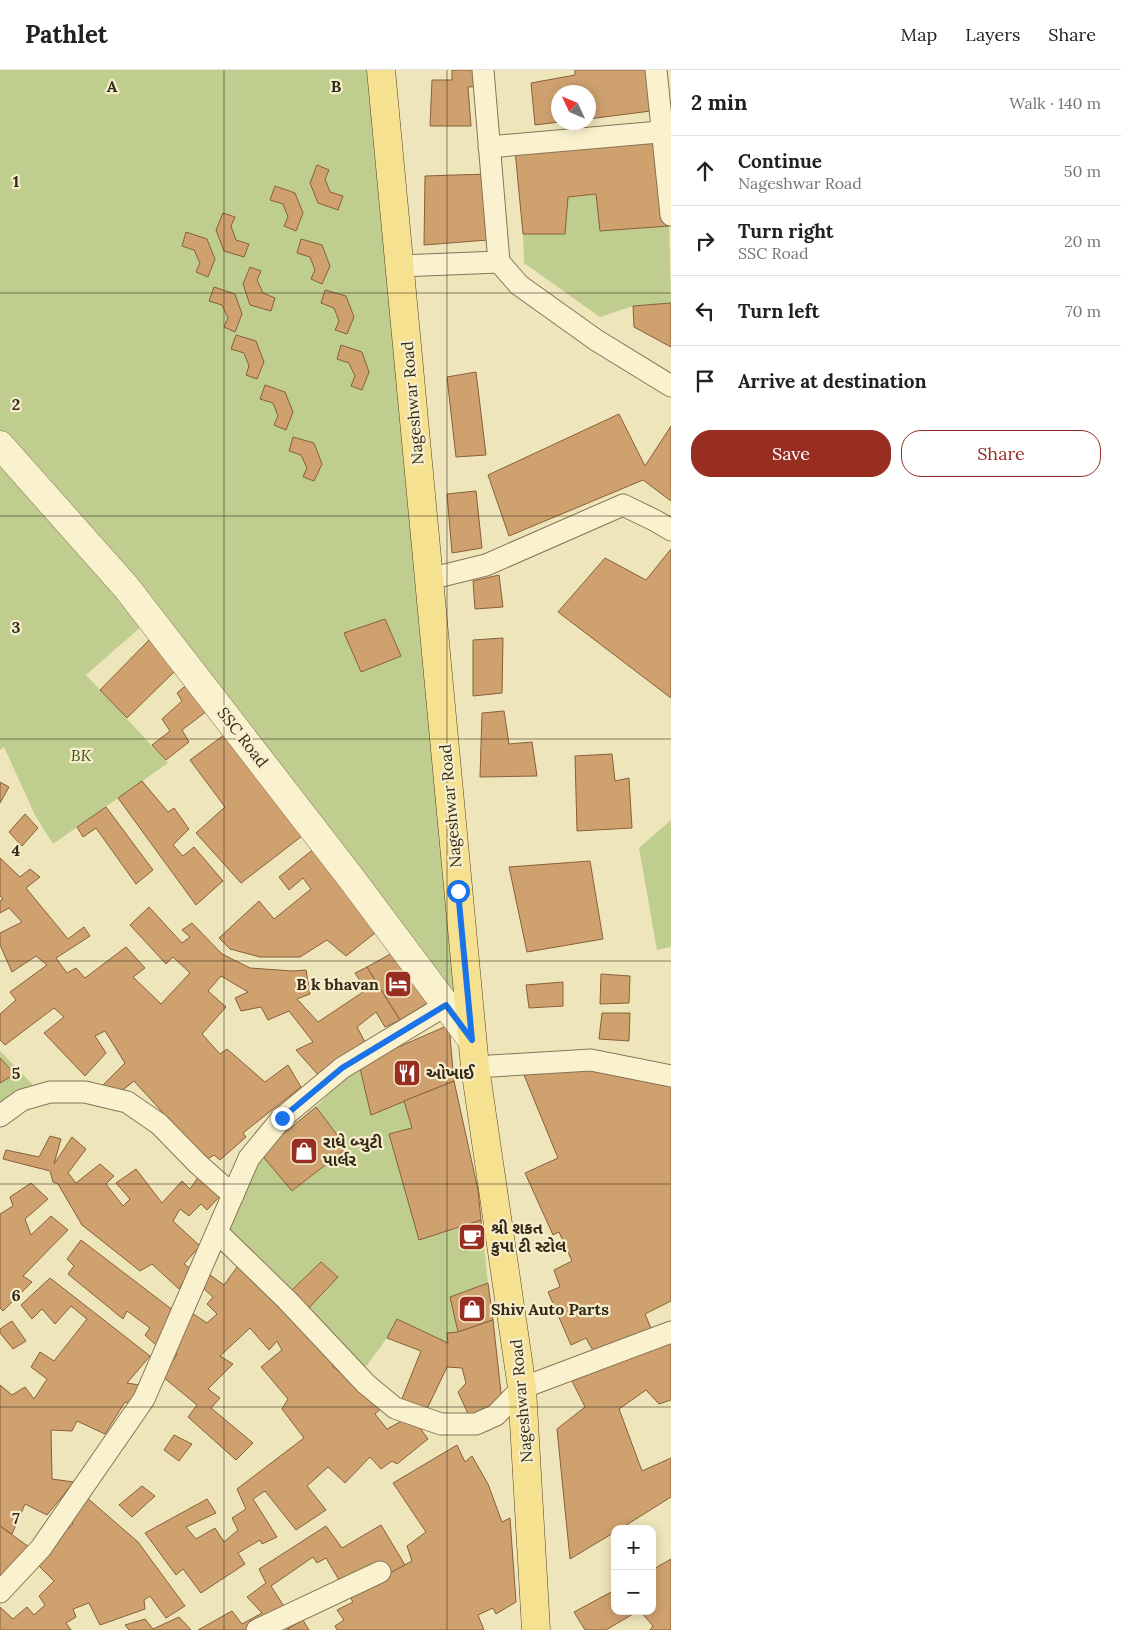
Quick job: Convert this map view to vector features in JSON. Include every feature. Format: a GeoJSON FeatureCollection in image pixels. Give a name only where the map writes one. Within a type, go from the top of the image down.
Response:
{"type":"FeatureCollection","features":[{"type":"Feature","properties":{"kind":"main road","name":"Nageshwar Road"},"geometry":{"type":"LineString","coordinates":[[381,70],[472,1040],[522,1388],[536,1630]]}},
{"type":"Feature","properties":{"kind":"street"},"geometry":{"type":"LineString","coordinates":[[483,70],[499,262],[519,286],[596,340],[671,386]]}},
{"type":"Feature","properties":{"kind":"street"},"geometry":{"type":"LineString","coordinates":[[656,70],[666,132],[671,215]]}},
{"type":"Feature","properties":{"kind":"street"},"geometry":{"type":"LineString","coordinates":[[489,147],[666,132]]}},
{"type":"Feature","properties":{"kind":"street"},"geometry":{"type":"LineString","coordinates":[[400,266],[499,262]]}},
{"type":"Feature","properties":{"kind":"street","name":"SSC Road"},"geometry":{"type":"LineString","coordinates":[[0,445],[126,587],[351,878],[472,1040]]}},
{"type":"Feature","properties":{"kind":"street"},"geometry":{"type":"LineString","coordinates":[[429,579],[486,566],[623,505],[656,520],[671,530]]}},
{"type":"Feature","properties":{"kind":"street"},"geometry":{"type":"LineString","coordinates":[[0,1592],[41,1548],[144,1399],[249,1158],[282,1118],[342,1068],[446,1005]]}},
{"type":"Feature","properties":{"kind":"street"},"geometry":{"type":"LineString","coordinates":[[475,1067],[591,1060],[671,1076]]}},
{"type":"Feature","properties":{"kind":"street"},"geometry":{"type":"LineString","coordinates":[[0,1116],[22,1100],[50,1092],[85,1092],[127,1102],[159,1124],[198,1164],[233,1194]]}},
{"type":"Feature","properties":{"kind":"street"},"geometry":{"type":"LineString","coordinates":[[217,1232],[287,1300],[366,1384],[395,1408],[442,1424],[476,1424],[496,1415],[522,1388],[671,1332]]}},
{"type":"Feature","properties":{"kind":"street"},"geometry":{"type":"LineString","coordinates":[[257,1630],[380,1572]]}},
{"type":"Feature","properties":{"kind":"green space","name":"BK"},"geometry":{"type":"Polygon","coordinates":[[[0,70],[381,70],[472,1040],[150,619],[86,675],[168,763],[53,844],[35,815],[4,747],[0,750],[0,70]]]}},
{"type":"Feature","properties":{"kind":"green space"},"geometry":{"type":"Polygon","coordinates":[[[596,194],[600,231],[669,226],[671,303],[633,306],[600,317],[524,263],[523,234],[565,234],[568,197],[596,194]]]}},
{"type":"Feature","properties":{"kind":"green space"},"geometry":{"type":"Polygon","coordinates":[[[671,820],[671,947],[657,950],[639,848],[671,820]]]}},
{"type":"Feature","properties":{"kind":"green space"},"geometry":{"type":"Polygon","coordinates":[[[0,1051],[42,1094],[0,1116],[0,1051]]]}},
{"type":"Feature","properties":{"kind":"green space"},"geometry":{"type":"Polygon","coordinates":[[[359,1064],[371,1115],[404,1101],[412,1128],[389,1135],[419,1239],[459,1228],[465,1251],[484,1245],[488,1283],[450,1297],[458,1332],[448,1333],[448,1343],[397,1319],[387,1338],[362,1372],[306,1311],[338,1277],[321,1262],[290,1292],[226,1236],[260,1153],[293,1191],[347,1148],[316,1107],[359,1064]]]}},
{"type":"Feature","properties":{"kind":"building"},"geometry":{"type":"Polygon","coordinates":[[[452,70],[479,70],[481,86],[468,87],[471,126],[430,126],[432,80],[452,80],[452,70]]]}},
{"type":"Feature","properties":{"kind":"building"},"geometry":{"type":"Polygon","coordinates":[[[575,70],[647,70],[651,111],[596,118],[596,85],[551,85],[551,123],[535,125],[531,83],[575,75],[575,70]]]}},
{"type":"Feature","properties":{"kind":"building"},"geometry":{"type":"Polygon","coordinates":[[[657,139],[669,226],[600,231],[596,194],[568,197],[565,234],[523,234],[515,150],[657,139]]]}},
{"type":"Feature","properties":{"kind":"building"},"geometry":{"type":"Polygon","coordinates":[[[317,165],[329,170],[325,179],[330,192],[343,196],[338,210],[318,203],[310,183],[317,165]]]}},
{"type":"Feature","properties":{"kind":"building"},"geometry":{"type":"Polygon","coordinates":[[[487,174],[488,240],[424,245],[425,176],[487,174]]]}},
{"type":"Feature","properties":{"kind":"building"},"geometry":{"type":"Polygon","coordinates":[[[275,186],[295,193],[303,213],[296,231],[284,226],[288,217],[283,204],[270,200],[275,186]]]}},
{"type":"Feature","properties":{"kind":"building"},"geometry":{"type":"Polygon","coordinates":[[[223,213],[235,217],[231,226],[236,240],[249,244],[244,257],[224,251],[216,230],[223,213]]]}},
{"type":"Feature","properties":{"kind":"building"},"geometry":{"type":"Polygon","coordinates":[[[186,232],[207,239],[215,259],[208,277],[196,272],[200,263],[194,250],[182,246],[186,232]]]}},
{"type":"Feature","properties":{"kind":"building"},"geometry":{"type":"Polygon","coordinates":[[[301,239],[322,245],[330,266],[322,284],[311,279],[315,270],[310,257],[297,253],[301,239]]]}},
{"type":"Feature","properties":{"kind":"building"},"geometry":{"type":"Polygon","coordinates":[[[250,267],[261,271],[257,280],[263,293],[275,298],[271,311],[250,305],[243,284],[250,267]]]}},
{"type":"Feature","properties":{"kind":"building"},"geometry":{"type":"Polygon","coordinates":[[[214,287],[235,294],[242,314],[235,332],[224,327],[228,318],[222,305],[209,301],[214,287]]]}},
{"type":"Feature","properties":{"kind":"building"},"geometry":{"type":"Polygon","coordinates":[[[325,290],[346,296],[354,317],[347,334],[335,330],[339,321],[334,308],[321,303],[325,290]]]}},
{"type":"Feature","properties":{"kind":"building"},"geometry":{"type":"Polygon","coordinates":[[[671,303],[671,347],[634,327],[633,306],[671,303]]]}},
{"type":"Feature","properties":{"kind":"building"},"geometry":{"type":"Polygon","coordinates":[[[236,335],[256,341],[264,362],[257,379],[246,375],[249,366],[244,353],[231,349],[236,335]]]}},
{"type":"Feature","properties":{"kind":"building"},"geometry":{"type":"Polygon","coordinates":[[[341,345],[362,352],[369,372],[362,390],[351,386],[355,376],[349,363],[337,359],[341,345]]]}},
{"type":"Feature","properties":{"kind":"building"},"geometry":{"type":"Polygon","coordinates":[[[476,372],[486,455],[456,457],[447,377],[476,372]]]}},
{"type":"Feature","properties":{"kind":"building"},"geometry":{"type":"Polygon","coordinates":[[[265,385],[285,392],[293,412],[286,430],[274,425],[278,416],[273,403],[260,399],[265,385]]]}},
{"type":"Feature","properties":{"kind":"building"},"geometry":{"type":"Polygon","coordinates":[[[619,414],[645,466],[671,426],[671,501],[643,480],[509,536],[488,475],[619,414]]]}},
{"type":"Feature","properties":{"kind":"building"},"geometry":{"type":"Polygon","coordinates":[[[293,437],[314,443],[322,464],[314,481],[303,477],[307,468],[301,455],[289,451],[293,437]]]}},
{"type":"Feature","properties":{"kind":"building"},"geometry":{"type":"Polygon","coordinates":[[[476,491],[482,548],[452,553],[447,494],[476,491]]]}},
{"type":"Feature","properties":{"kind":"building"},"geometry":{"type":"Polygon","coordinates":[[[671,549],[671,698],[558,612],[605,558],[646,580],[671,549]]]}},
{"type":"Feature","properties":{"kind":"building"},"geometry":{"type":"Polygon","coordinates":[[[499,575],[503,607],[475,609],[473,581],[499,575]]]}},
{"type":"Feature","properties":{"kind":"building"},"geometry":{"type":"Polygon","coordinates":[[[385,619],[401,656],[361,672],[344,633],[385,619]]]}},
{"type":"Feature","properties":{"kind":"building"},"geometry":{"type":"Polygon","coordinates":[[[152,637],[176,670],[127,718],[100,690],[152,637]]]}},
{"type":"Feature","properties":{"kind":"building"},"geometry":{"type":"Polygon","coordinates":[[[503,638],[502,693],[473,696],[473,640],[503,638]]]}},
{"type":"Feature","properties":{"kind":"building"},"geometry":{"type":"Polygon","coordinates":[[[191,681],[211,708],[182,730],[189,742],[166,760],[152,745],[170,731],[162,719],[182,701],[177,693],[191,681]]]}},
{"type":"Feature","properties":{"kind":"building"},"geometry":{"type":"Polygon","coordinates":[[[504,711],[509,744],[532,742],[537,776],[480,777],[482,713],[504,711]]]}},
{"type":"Feature","properties":{"kind":"building"},"geometry":{"type":"Polygon","coordinates":[[[228,732],[306,833],[241,883],[196,833],[225,807],[190,760],[228,732]]]}},
{"type":"Feature","properties":{"kind":"building"},"geometry":{"type":"Polygon","coordinates":[[[612,754],[615,781],[629,778],[632,828],[577,831],[575,756],[612,754]]]}},
{"type":"Feature","properties":{"kind":"building"},"geometry":{"type":"Polygon","coordinates":[[[142,781],[168,812],[174,808],[189,829],[173,845],[183,856],[194,847],[223,881],[196,905],[118,798],[142,781]]]}},
{"type":"Feature","properties":{"kind":"building"},"geometry":{"type":"Polygon","coordinates":[[[0,782],[9,787],[0,803],[0,782]]]}},
{"type":"Feature","properties":{"kind":"building"},"geometry":{"type":"Polygon","coordinates":[[[106,807],[153,870],[136,884],[96,828],[83,837],[77,827],[106,807]]]}},
{"type":"Feature","properties":{"kind":"building"},"geometry":{"type":"Polygon","coordinates":[[[25,814],[38,828],[22,846],[9,832],[25,814]]]}},
{"type":"Feature","properties":{"kind":"building"},"geometry":{"type":"Polygon","coordinates":[[[316,847],[380,929],[346,956],[327,940],[300,957],[260,957],[230,949],[219,938],[259,901],[274,919],[311,889],[303,878],[289,890],[279,877],[316,847]]]}},
{"type":"Feature","properties":{"kind":"building"},"geometry":{"type":"Polygon","coordinates":[[[0,858],[20,877],[30,869],[40,877],[26,888],[68,939],[84,927],[90,936],[56,958],[67,973],[76,968],[85,978],[126,947],[145,968],[133,977],[161,1004],[190,973],[173,957],[166,964],[130,925],[149,907],[182,943],[190,937],[182,930],[192,923],[222,954],[250,968],[306,970],[310,994],[297,999],[318,1022],[366,990],[355,973],[367,967],[400,1020],[385,1027],[376,1012],[357,1027],[365,1042],[320,1077],[296,1050],[313,1042],[289,1011],[268,1020],[261,1007],[241,1011],[235,998],[248,992],[221,976],[208,991],[226,1007],[202,1034],[220,1054],[227,1049],[265,1082],[288,1065],[301,1087],[243,1133],[246,1137],[220,1160],[214,1155],[206,1160],[134,1081],[119,1093],[101,1087],[125,1063],[105,1031],[95,1036],[106,1053],[85,1076],[44,1033],[64,1017],[54,1008],[5,1045],[0,1040],[0,1014],[16,1000],[10,992],[47,965],[36,956],[12,972],[0,945],[0,933],[22,922],[9,908],[0,913],[0,901],[3,899],[0,896],[0,858]]]}},
{"type":"Feature","properties":{"kind":"building"},"geometry":{"type":"Polygon","coordinates":[[[590,861],[603,939],[527,952],[509,867],[590,861]]]}},
{"type":"Feature","properties":{"kind":"building","name":"B k bhavan"},"geometry":{"type":"Polygon","coordinates":[[[394,952],[431,1001],[400,1020],[367,967],[394,952]]]}},
{"type":"Feature","properties":{"kind":"building"},"geometry":{"type":"Polygon","coordinates":[[[601,974],[630,976],[629,1003],[600,1004],[601,974]]]}},
{"type":"Feature","properties":{"kind":"building"},"geometry":{"type":"Polygon","coordinates":[[[563,982],[563,1006],[529,1008],[526,985],[563,982]]]}},
{"type":"Feature","properties":{"kind":"building"},"geometry":{"type":"Polygon","coordinates":[[[602,1013],[630,1013],[629,1041],[599,1039],[602,1013]]]}},
{"type":"Feature","properties":{"kind":"building","name":"ઓખાઈ"},"geometry":{"type":"Polygon","coordinates":[[[449,1025],[454,1081],[371,1115],[359,1064],[449,1025]]]}},
{"type":"Feature","properties":{"kind":"building"},"geometry":{"type":"Polygon","coordinates":[[[0,1058],[15,1074],[0,1083],[0,1058]]]}},
{"type":"Feature","properties":{"kind":"building"},"geometry":{"type":"Polygon","coordinates":[[[601,1068],[671,1086],[671,1301],[645,1314],[653,1333],[596,1356],[586,1338],[571,1345],[548,1292],[560,1287],[554,1270],[572,1261],[559,1232],[553,1235],[525,1173],[558,1158],[524,1075],[601,1068]]]}},
{"type":"Feature","properties":{"kind":"building"},"geometry":{"type":"Polygon","coordinates":[[[454,1081],[478,1190],[481,1220],[419,1240],[389,1134],[412,1128],[404,1101],[454,1081]]]}},
{"type":"Feature","properties":{"kind":"building","name":"રાધે બ્યુટી પાર્લર"},"geometry":{"type":"Polygon","coordinates":[[[316,1107],[347,1148],[292,1191],[260,1153],[316,1107]]]}},
{"type":"Feature","properties":{"kind":"building"},"geometry":{"type":"Polygon","coordinates":[[[50,1136],[61,1139],[54,1164],[72,1137],[86,1149],[68,1173],[76,1183],[100,1164],[114,1176],[106,1184],[123,1206],[130,1199],[116,1183],[136,1169],[162,1203],[182,1181],[190,1189],[201,1173],[223,1193],[207,1210],[201,1204],[189,1216],[180,1209],[173,1221],[200,1246],[184,1264],[191,1269],[179,1289],[152,1264],[140,1271],[82,1225],[58,1184],[53,1182],[50,1171],[3,1159],[6,1150],[39,1157],[50,1136]]]}},
{"type":"Feature","properties":{"kind":"building"},"geometry":{"type":"Polygon","coordinates":[[[31,1183],[48,1199],[25,1219],[31,1235],[51,1216],[68,1230],[23,1276],[32,1282],[3,1311],[0,1308],[0,1214],[13,1206],[10,1197],[31,1183]]]}},
{"type":"Feature","properties":{"kind":"building","name":"શ્રી શકત કુપા ટી સ્ટોલ"},"geometry":{"type":"Polygon","coordinates":[[[481,1220],[484,1245],[465,1251],[459,1228],[481,1220]]]}},
{"type":"Feature","properties":{"kind":"building"},"geometry":{"type":"Polygon","coordinates":[[[81,1240],[174,1311],[157,1346],[145,1335],[150,1328],[127,1311],[123,1319],[68,1274],[74,1266],[67,1259],[81,1240]]]}},
{"type":"Feature","properties":{"kind":"building"},"geometry":{"type":"Polygon","coordinates":[[[321,1262],[338,1277],[306,1311],[290,1292],[321,1262]]]}},
{"type":"Feature","properties":{"kind":"building"},"geometry":{"type":"Polygon","coordinates":[[[240,1263],[339,1360],[332,1366],[383,1407],[375,1414],[387,1429],[411,1416],[428,1439],[397,1464],[392,1461],[381,1469],[370,1457],[345,1483],[328,1467],[307,1486],[326,1510],[296,1530],[265,1491],[253,1499],[277,1537],[262,1544],[260,1540],[238,1553],[245,1564],[201,1593],[183,1569],[176,1575],[145,1533],[207,1499],[216,1513],[186,1527],[196,1539],[215,1528],[224,1542],[238,1530],[232,1518],[246,1509],[237,1489],[304,1438],[282,1409],[288,1399],[261,1367],[282,1350],[277,1341],[269,1350],[250,1328],[220,1356],[233,1364],[208,1389],[220,1398],[211,1408],[253,1443],[236,1460],[188,1417],[197,1405],[163,1377],[177,1354],[173,1350],[192,1313],[207,1323],[217,1314],[207,1304],[213,1297],[203,1288],[210,1275],[224,1285],[240,1263]]]}},
{"type":"Feature","properties":{"kind":"building"},"geometry":{"type":"Polygon","coordinates":[[[50,1278],[150,1356],[127,1383],[139,1385],[134,1403],[125,1402],[105,1434],[77,1421],[72,1431],[51,1430],[52,1479],[74,1482],[47,1515],[25,1504],[12,1534],[0,1526],[0,1385],[12,1395],[25,1387],[34,1399],[47,1379],[31,1367],[40,1352],[54,1361],[87,1319],[71,1306],[55,1324],[42,1309],[32,1319],[21,1305],[50,1278]]]}},
{"type":"Feature","properties":{"kind":"building","name":"Shiv Auto Parts"},"geometry":{"type":"Polygon","coordinates":[[[488,1283],[493,1320],[458,1332],[450,1297],[488,1283]]]}},
{"type":"Feature","properties":{"kind":"building"},"geometry":{"type":"Polygon","coordinates":[[[397,1319],[448,1343],[447,1333],[458,1332],[493,1320],[502,1402],[470,1418],[458,1392],[466,1383],[462,1368],[447,1367],[426,1411],[401,1401],[421,1351],[387,1338],[397,1319]]]}},
{"type":"Feature","properties":{"kind":"building"},"geometry":{"type":"Polygon","coordinates":[[[12,1321],[26,1341],[13,1349],[0,1333],[0,1329],[12,1321]]]}},
{"type":"Feature","properties":{"kind":"building"},"geometry":{"type":"Polygon","coordinates":[[[671,1342],[671,1400],[659,1404],[646,1390],[619,1409],[642,1471],[671,1458],[671,1497],[626,1525],[611,1525],[611,1534],[570,1559],[557,1429],[585,1407],[572,1381],[671,1342]]]}},
{"type":"Feature","properties":{"kind":"building"},"geometry":{"type":"Polygon","coordinates":[[[174,1435],[192,1444],[179,1461],[164,1450],[174,1435]]]}},
{"type":"Feature","properties":{"kind":"building"},"geometry":{"type":"Polygon","coordinates":[[[457,1445],[465,1462],[472,1456],[488,1484],[502,1522],[510,1518],[516,1602],[496,1614],[493,1608],[478,1615],[484,1630],[337,1630],[335,1626],[344,1620],[337,1610],[353,1602],[348,1594],[412,1561],[407,1546],[426,1532],[393,1483],[457,1445]]]}},
{"type":"Feature","properties":{"kind":"building"},"geometry":{"type":"Polygon","coordinates":[[[142,1486],[155,1496],[132,1517],[119,1505],[142,1486]]]}},
{"type":"Feature","properties":{"kind":"building"},"geometry":{"type":"Polygon","coordinates":[[[85,1496],[138,1542],[185,1606],[166,1618],[150,1596],[144,1600],[145,1609],[100,1625],[89,1603],[73,1609],[76,1617],[66,1623],[71,1630],[0,1630],[0,1607],[13,1619],[27,1607],[34,1615],[45,1605],[39,1596],[54,1581],[34,1561],[73,1524],[68,1519],[85,1496]]]}},
{"type":"Feature","properties":{"kind":"building"},"geometry":{"type":"Polygon","coordinates":[[[381,1525],[405,1565],[384,1576],[342,1585],[326,1558],[317,1563],[313,1557],[271,1586],[287,1611],[248,1630],[198,1630],[232,1611],[242,1624],[262,1613],[247,1597],[266,1583],[259,1569],[326,1526],[342,1548],[381,1525]]]}},
{"type":"Feature","properties":{"kind":"building"},"geometry":{"type":"Polygon","coordinates":[[[0,1526],[29,1547],[0,1580],[0,1526]]]}},
{"type":"Feature","properties":{"kind":"building"},"geometry":{"type":"Polygon","coordinates":[[[671,1559],[671,1630],[650,1630],[653,1626],[643,1615],[656,1615],[656,1568],[671,1559]]]}},
{"type":"Feature","properties":{"kind":"building"},"geometry":{"type":"Polygon","coordinates":[[[611,1592],[611,1615],[631,1615],[606,1630],[585,1630],[574,1612],[611,1592]]]}},
{"type":"Feature","properties":{"kind":"building"},"geometry":{"type":"Polygon","coordinates":[[[179,1617],[191,1630],[129,1630],[125,1625],[145,1619],[153,1629],[179,1617]]]}},
{"type":"Feature","properties":{"kind":"building"},"geometry":{"type":"Polygon","coordinates":[[[303,1620],[309,1630],[286,1630],[303,1620]]]}},
{"type":"Feature","properties":{"kind":"place","name":"B k bhavan"},"geometry":{"type":"Point","coordinates":[398,984]}},
{"type":"Feature","properties":{"kind":"place","name":"ઓખાઈ"},"geometry":{"type":"Point","coordinates":[407,1073]}},
{"type":"Feature","properties":{"kind":"place","name":"રાધે બ્યુટી પાર્લર"},"geometry":{"type":"Point","coordinates":[304,1151]}},
{"type":"Feature","properties":{"kind":"place","name":"શ્રી શકત કુપા ટી સ્ટોલ"},"geometry":{"type":"Point","coordinates":[472,1237]}},
{"type":"Feature","properties":{"kind":"place","name":"Shiv Auto Parts"},"geometry":{"type":"Point","coordinates":[472,1309]}},
{"type":"Feature","properties":{"kind":"route"},"geometry":{"type":"LineString","coordinates":[[282,1118],[342,1068],[446,1005],[472,1040],[458,891]]}}]}
